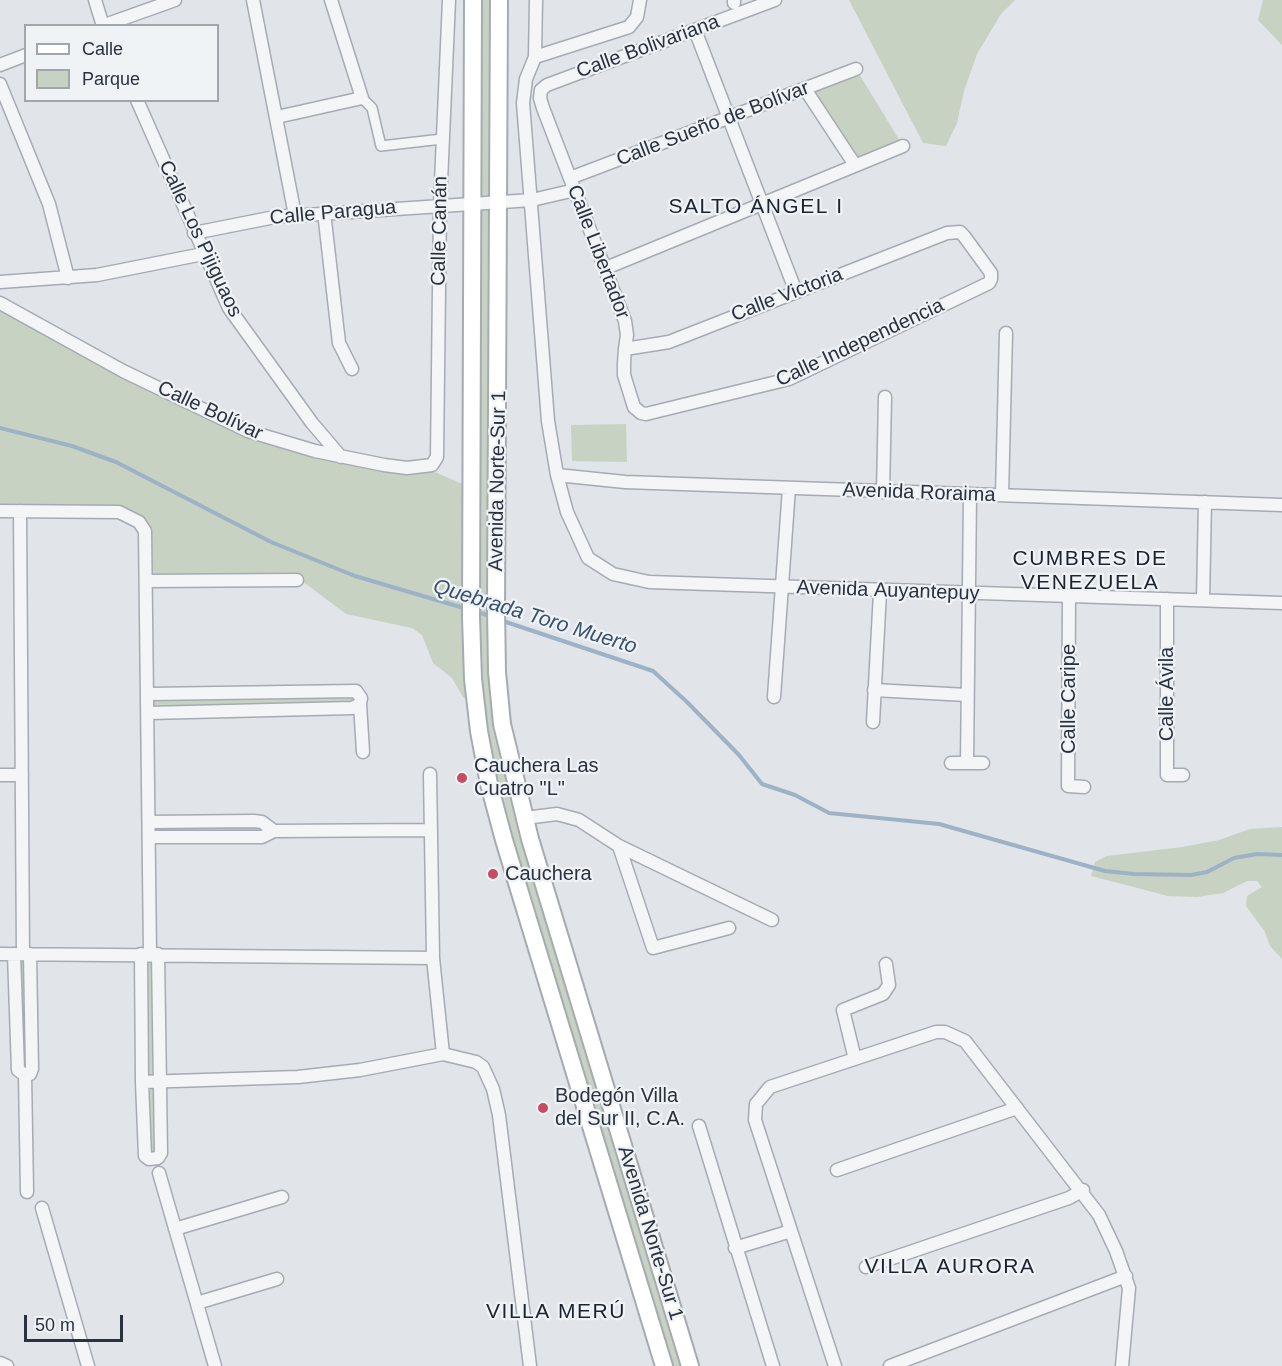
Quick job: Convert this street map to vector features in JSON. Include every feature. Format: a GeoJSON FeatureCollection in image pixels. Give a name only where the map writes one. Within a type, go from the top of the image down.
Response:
{"type":"FeatureCollection","features":[{"type":"Feature","properties":{"kind":"main road","name":"Avenida Norte-Sur 1"},"geometry":{"type":"LineString","coordinates":[[473,0],[471,645],[479,731],[494,803],[664,1366]]}},
{"type":"Feature","properties":{"kind":"main road","name":"Avenida Norte-Sur 1"},"geometry":{"type":"LineString","coordinates":[[499,0],[496,646],[502,724],[525,818],[690,1366]]}},
{"type":"Feature","properties":{"kind":"street"},"geometry":{"type":"LineString","coordinates":[[95,0],[103,24]]}},
{"type":"Feature","properties":{"kind":"street"},"geometry":{"type":"LineString","coordinates":[[106,24],[175,0]]}},
{"type":"Feature","properties":{"kind":"street"},"geometry":{"type":"LineString","coordinates":[[253,0],[294,215]]}},
{"type":"Feature","properties":{"kind":"street"},"geometry":{"type":"LineString","coordinates":[[331,0],[362,98],[372,108],[381,146],[442,139]]}},
{"type":"Feature","properties":{"kind":"street","name":"Calle Canán"},"geometry":{"type":"LineString","coordinates":[[435,462],[442,139],[449,0]]}},
{"type":"Feature","properties":{"kind":"street","name":"Avenida Auyantepuy"},"geometry":{"type":"LineString","coordinates":[[536,0],[535,57],[526,79],[523,103],[548,421],[557,475],[567,512],[588,558],[613,574],[649,582],[880,592],[1282,603]]}},
{"type":"Feature","properties":{"kind":"street"},"geometry":{"type":"LineString","coordinates":[[535,57],[629,27],[637,17],[640,0]]}},
{"type":"Feature","properties":{"kind":"street","name":"Calle Bolivariana"},"geometry":{"type":"LineString","coordinates":[[543,108],[540,98],[541,90],[547,85],[775,0]]}},
{"type":"Feature","properties":{"kind":"street"},"geometry":{"type":"LineString","coordinates":[[695,30],[796,292]]}},
{"type":"Feature","properties":{"kind":"street"},"geometry":{"type":"LineString","coordinates":[[0,65],[24,56]]}},
{"type":"Feature","properties":{"kind":"street","name":"Calle Sueño de Bolívar"},"geometry":{"type":"LineString","coordinates":[[570,178],[856,69]]}},
{"type":"Feature","properties":{"kind":"street"},"geometry":{"type":"LineString","coordinates":[[0,84],[49,204],[68,278]]}},
{"type":"Feature","properties":{"kind":"street"},"geometry":{"type":"LineString","coordinates":[[805,89],[855,165]]}},
{"type":"Feature","properties":{"kind":"street"},"geometry":{"type":"LineString","coordinates":[[277,117],[362,98]]}},
{"type":"Feature","properties":{"kind":"street","name":"Calle Los Pijiguaos"},"geometry":{"type":"LineString","coordinates":[[138,102],[203,254],[236,320],[312,423],[341,457]]}},
{"type":"Feature","properties":{"kind":"street","name":"Calle Libertador"},"geometry":{"type":"LineString","coordinates":[[543,108],[625,321],[624,375],[634,407],[640,413],[658,411]]}},
{"type":"Feature","properties":{"kind":"street"},"geometry":{"type":"LineString","coordinates":[[606,268],[903,146]]}},
{"type":"Feature","properties":{"kind":"street","name":"Calle Paragua"},"geometry":{"type":"LineString","coordinates":[[194,233],[246,221],[294,215],[532,200],[575,190]]}},
{"type":"Feature","properties":{"kind":"street"},"geometry":{"type":"LineString","coordinates":[[324,212],[339,343],[352,369]]}},
{"type":"Feature","properties":{"kind":"street","name":"Calle Independencia"},"geometry":{"type":"LineString","coordinates":[[658,411],[789,379],[989,282],[991,273],[964,236],[960,232],[947,233]]}},
{"type":"Feature","properties":{"kind":"street","name":"Calle Victoria"},"geometry":{"type":"LineString","coordinates":[[625,349],[669,342],[947,233]]}},
{"type":"Feature","properties":{"kind":"street"},"geometry":{"type":"LineString","coordinates":[[0,282],[98,276],[203,254]]}},
{"type":"Feature","properties":{"kind":"street","name":"Calle Bolívar"},"geometry":{"type":"LineString","coordinates":[[0,303],[123,371],[248,431],[341,457],[407,468],[424,467],[435,462]]}},
{"type":"Feature","properties":{"kind":"street"},"geometry":{"type":"LineString","coordinates":[[1002,495],[1006,333]]}},
{"type":"Feature","properties":{"kind":"street"},"geometry":{"type":"LineString","coordinates":[[883,492],[885,397]]}},
{"type":"Feature","properties":{"kind":"street","name":"Avenida Roraima"},"geometry":{"type":"LineString","coordinates":[[557,475],[625,482],[789,489],[1282,505]]}},
{"type":"Feature","properties":{"kind":"street"},"geometry":{"type":"LineString","coordinates":[[774,697],[789,489]]}},
{"type":"Feature","properties":{"kind":"street"},"geometry":{"type":"LineString","coordinates":[[967,763],[970,495]]}},
{"type":"Feature","properties":{"kind":"street"},"geometry":{"type":"LineString","coordinates":[[1203,600],[1205,502]]}},
{"type":"Feature","properties":{"kind":"street"},"geometry":{"type":"LineString","coordinates":[[0,511],[111,512],[130,516],[139,522],[145,531],[149,694],[150,954],[142,1082],[145,1156],[149,1159],[158,1158],[161,1153],[160,1082],[150,954]]}},
{"type":"Feature","properties":{"kind":"street"},"geometry":{"type":"LineString","coordinates":[[20,511],[23,954],[18,1070],[25,1075],[27,1192]]}},
{"type":"Feature","properties":{"kind":"street"},"geometry":{"type":"LineString","coordinates":[[147,580],[297,580]]}},
{"type":"Feature","properties":{"kind":"street"},"geometry":{"type":"LineString","coordinates":[[873,722],[880,592]]}},
{"type":"Feature","properties":{"kind":"street","name":"Calle Caripe"},"geometry":{"type":"LineString","coordinates":[[1069,596],[1068,786],[1084,787]]}},
{"type":"Feature","properties":{"kind":"street","name":"Calle Ávila"},"geometry":{"type":"LineString","coordinates":[[1167,599],[1167,775],[1183,775]]}},
{"type":"Feature","properties":{"kind":"street"},"geometry":{"type":"LineString","coordinates":[[874,690],[967,695]]}},
{"type":"Feature","properties":{"kind":"street"},"geometry":{"type":"LineString","coordinates":[[149,694],[356,691],[360,694],[363,752]]}},
{"type":"Feature","properties":{"kind":"street"},"geometry":{"type":"LineString","coordinates":[[249,692],[249,711]]}},
{"type":"Feature","properties":{"kind":"street"},"geometry":{"type":"LineString","coordinates":[[149,713],[352,708],[360,704]]}},
{"type":"Feature","properties":{"kind":"street"},"geometry":{"type":"LineString","coordinates":[[951,763],[983,763]]}},
{"type":"Feature","properties":{"kind":"street"},"geometry":{"type":"LineString","coordinates":[[430,774],[433,958],[443,1054]]}},
{"type":"Feature","properties":{"kind":"street"},"geometry":{"type":"LineString","coordinates":[[0,775],[22,775]]}},
{"type":"Feature","properties":{"kind":"street"},"geometry":{"type":"LineString","coordinates":[[525,818],[566,815],[579,820],[619,846],[772,920]]}},
{"type":"Feature","properties":{"kind":"street"},"geometry":{"type":"LineString","coordinates":[[150,822],[254,821],[262,822],[274,831]]}},
{"type":"Feature","properties":{"kind":"street"},"geometry":{"type":"LineString","coordinates":[[150,837],[262,837],[274,831],[430,830]]}},
{"type":"Feature","properties":{"kind":"street"},"geometry":{"type":"LineString","coordinates":[[619,846],[652,948],[729,928]]}},
{"type":"Feature","properties":{"kind":"street"},"geometry":{"type":"LineString","coordinates":[[0,954],[433,958]]}},
{"type":"Feature","properties":{"kind":"street"},"geometry":{"type":"LineString","coordinates":[[855,1059],[843,1010],[884,994],[889,985],[886,964]]}},
{"type":"Feature","properties":{"kind":"street"},"geometry":{"type":"LineString","coordinates":[[835,1366],[755,1120],[756,1104],[770,1087],[936,1032],[945,1032],[965,1041],[1083,1190],[1108,1232],[1126,1276],[1129,1301],[1122,1366]]}},
{"type":"Feature","properties":{"kind":"street"},"geometry":{"type":"LineString","coordinates":[[142,1082],[298,1077],[360,1070],[443,1054],[476,1062],[489,1076],[499,1115],[530,1366]]}},
{"type":"Feature","properties":{"kind":"street"},"geometry":{"type":"LineString","coordinates":[[837,1170],[1017,1108]]}},
{"type":"Feature","properties":{"kind":"street"},"geometry":{"type":"LineString","coordinates":[[699,1126],[773,1366]]}},
{"type":"Feature","properties":{"kind":"street"},"geometry":{"type":"LineString","coordinates":[[159,1173],[215,1366]]}},
{"type":"Feature","properties":{"kind":"street"},"geometry":{"type":"LineString","coordinates":[[866,1267],[1069,1198],[1083,1190]]}},
{"type":"Feature","properties":{"kind":"street"},"geometry":{"type":"LineString","coordinates":[[175,1229],[282,1197]]}},
{"type":"Feature","properties":{"kind":"street"},"geometry":{"type":"LineString","coordinates":[[42,1208],[88,1366]]}},
{"type":"Feature","properties":{"kind":"street"},"geometry":{"type":"LineString","coordinates":[[735,1248],[791,1231]]}},
{"type":"Feature","properties":{"kind":"street"},"geometry":{"type":"LineString","coordinates":[[890,1366],[1126,1276]]}},
{"type":"Feature","properties":{"kind":"street"},"geometry":{"type":"LineString","coordinates":[[197,1303],[277,1280]]}},
{"type":"Feature","properties":{"kind":"street"},"geometry":{"type":"LineString","coordinates":[[0,1363],[7,1366]]}},
{"type":"Feature","properties":{"kind":"green space"},"geometry":{"type":"Polygon","coordinates":[[[473,0],[499,0],[502,724],[690,1366],[664,1366],[469,701],[463,697],[452,678],[433,663],[422,635],[412,628],[346,614],[302,581],[147,581],[147,540],[130,515],[0,511],[0,303],[248,431],[424,467],[471,488],[473,0]]]}},
{"type":"Feature","properties":{"kind":"green space"},"geometry":{"type":"Polygon","coordinates":[[[849,0],[1015,0],[1001,14],[977,54],[964,91],[957,123],[946,146],[923,143],[849,0]]]}},
{"type":"Feature","properties":{"kind":"green space"},"geometry":{"type":"Polygon","coordinates":[[[1263,0],[1282,0],[1282,45],[1258,20],[1263,0]]]}},
{"type":"Feature","properties":{"kind":"green space"},"geometry":{"type":"Polygon","coordinates":[[[856,69],[903,146],[855,165],[805,89],[856,69]]]}},
{"type":"Feature","properties":{"kind":"green space"},"geometry":{"type":"Polygon","coordinates":[[[626,424],[627,462],[572,461],[571,425],[626,424]]]}},
{"type":"Feature","properties":{"kind":"green space"},"geometry":{"type":"Polygon","coordinates":[[[356,691],[360,704],[149,713],[149,694],[356,691]]]}},
{"type":"Feature","properties":{"kind":"green space"},"geometry":{"type":"Polygon","coordinates":[[[254,821],[274,831],[150,837],[150,822],[254,821]]]}},
{"type":"Feature","properties":{"kind":"green space"},"geometry":{"type":"Polygon","coordinates":[[[1282,827],[1282,959],[1270,946],[1265,932],[1246,906],[1247,896],[1262,887],[1257,881],[1247,881],[1223,893],[1197,897],[1168,896],[1091,876],[1095,862],[1107,856],[1182,847],[1219,840],[1250,829],[1282,827]]]}},
{"type":"Feature","properties":{"kind":"green space"},"geometry":{"type":"Polygon","coordinates":[[[14,954],[30,954],[32,1069],[19,1073],[14,954]]]}},
{"type":"Feature","properties":{"kind":"green space"},"geometry":{"type":"Polygon","coordinates":[[[141,954],[158,954],[161,1153],[149,1159],[141,954]]]}},
{"type":"Feature","properties":{"kind":"waterway","name":"Quebrada Toro Muerto"},"geometry":{"type":"LineString","coordinates":[[0,428],[72,446],[116,462],[271,542],[355,576],[467,609]]}},
{"type":"Feature","properties":{"kind":"waterway","name":"Quebrada Toro Muerto"},"geometry":{"type":"LineString","coordinates":[[474,611],[490,616]]}},
{"type":"Feature","properties":{"kind":"waterway","name":"Quebrada Toro Muerto"},"geometry":{"type":"LineString","coordinates":[[500,620],[653,671],[739,755],[762,784],[795,795],[829,813],[939,824],[1105,871],[1134,874],[1191,875],[1207,872],[1234,858],[1257,854],[1282,855]]}},
{"type":"Feature","properties":{"kind":"place","name":"Cauchera Las Cuatro \"L\""},"geometry":{"type":"Point","coordinates":[462,778]}},
{"type":"Feature","properties":{"kind":"place","name":"Cauchera"},"geometry":{"type":"Point","coordinates":[493,874]}},
{"type":"Feature","properties":{"kind":"place","name":"Bodegón Villa del Sur II, C.A."},"geometry":{"type":"Point","coordinates":[543,1108]}},
{"type":"Feature","properties":{"kind":"district","name":"SALTO ÁNGEL I"},"geometry":{"type":"Point","coordinates":[756,207]}},
{"type":"Feature","properties":{"kind":"district","name":"CUMBRES DE VENEZUELA"},"geometry":{"type":"Point","coordinates":[1090,571]}},
{"type":"Feature","properties":{"kind":"district","name":"VILLA AURORA"},"geometry":{"type":"Point","coordinates":[950,1267]}},
{"type":"Feature","properties":{"kind":"district","name":"VILLA MERÚ"},"geometry":{"type":"Point","coordinates":[556,1312]}}]}
